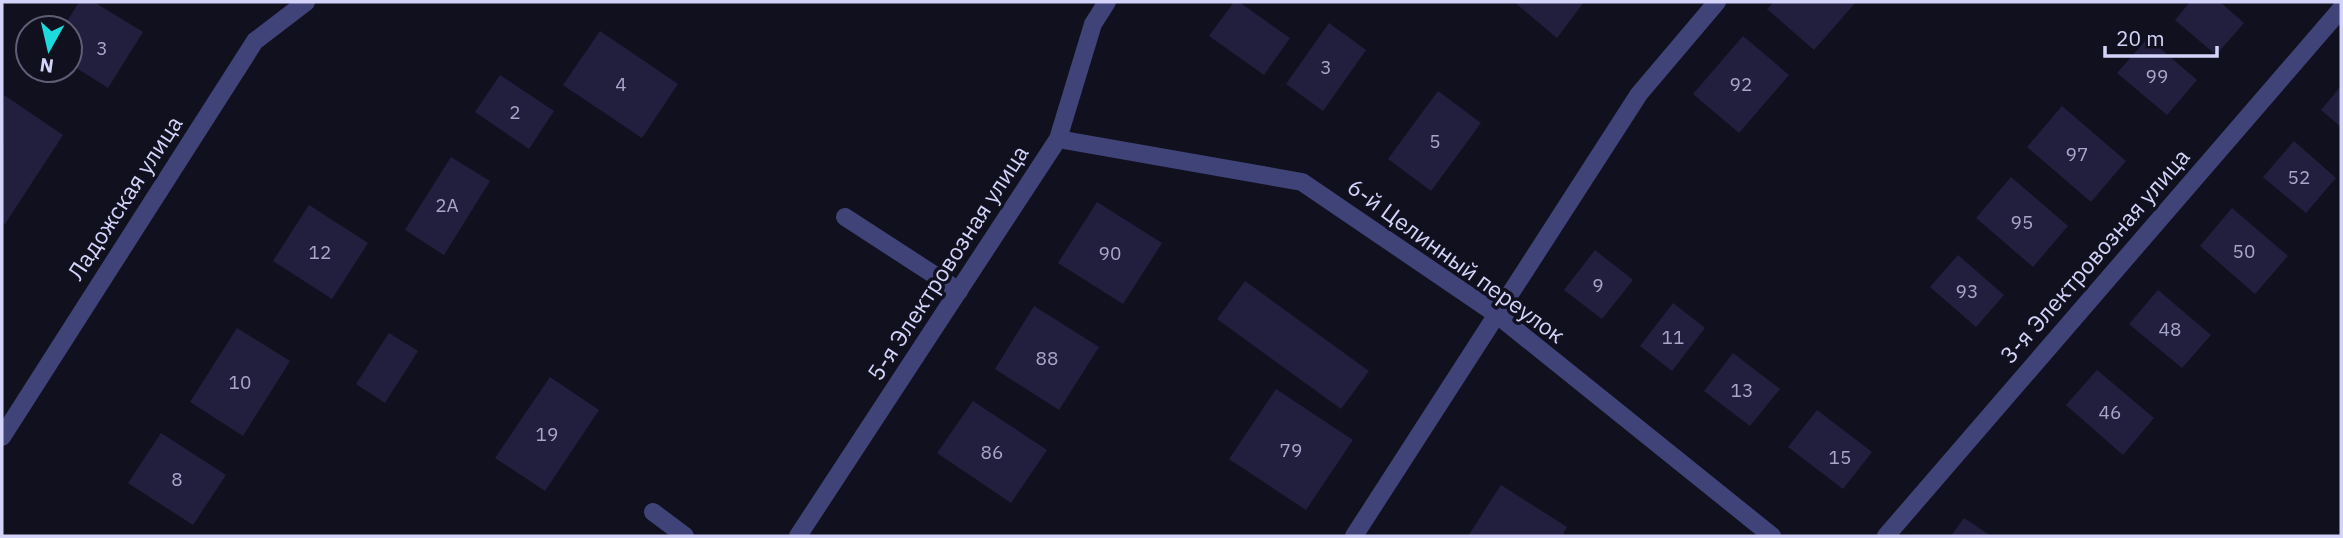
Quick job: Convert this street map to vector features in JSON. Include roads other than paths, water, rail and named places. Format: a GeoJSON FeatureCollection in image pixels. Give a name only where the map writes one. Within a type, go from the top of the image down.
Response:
{"type":"FeatureCollection","features":[{"type":"Feature","properties":{"kind":"street","name":"Ладожская улица"},"geometry":{"type":"LineString","coordinates":[[2,436],[255,41],[306,2]]}},
{"type":"Feature","properties":{"kind":"street","name":"5-я Электровозная улица"},"geometry":{"type":"LineString","coordinates":[[798,536],[1058,139],[1093,24],[1107,2]]}},
{"type":"Feature","properties":{"kind":"street"},"geometry":{"type":"LineString","coordinates":[[1354,536],[1639,94],[1717,2]]}},
{"type":"Feature","properties":{"kind":"street","name":"3-я Электровозная улица"},"geometry":{"type":"LineString","coordinates":[[1886,536],[2341,9]]}},
{"type":"Feature","properties":{"kind":"street","name":"6-й Целинный переулок"},"geometry":{"type":"LineString","coordinates":[[1058,139],[1302,182],[1496,314],[1772,536]]}},
{"type":"Feature","properties":{"kind":"street"},"geometry":{"type":"LineString","coordinates":[[845,217],[959,291]]}},
{"type":"Feature","properties":{"kind":"street"},"geometry":{"type":"LineString","coordinates":[[653,512],[685,536]]}}]}
